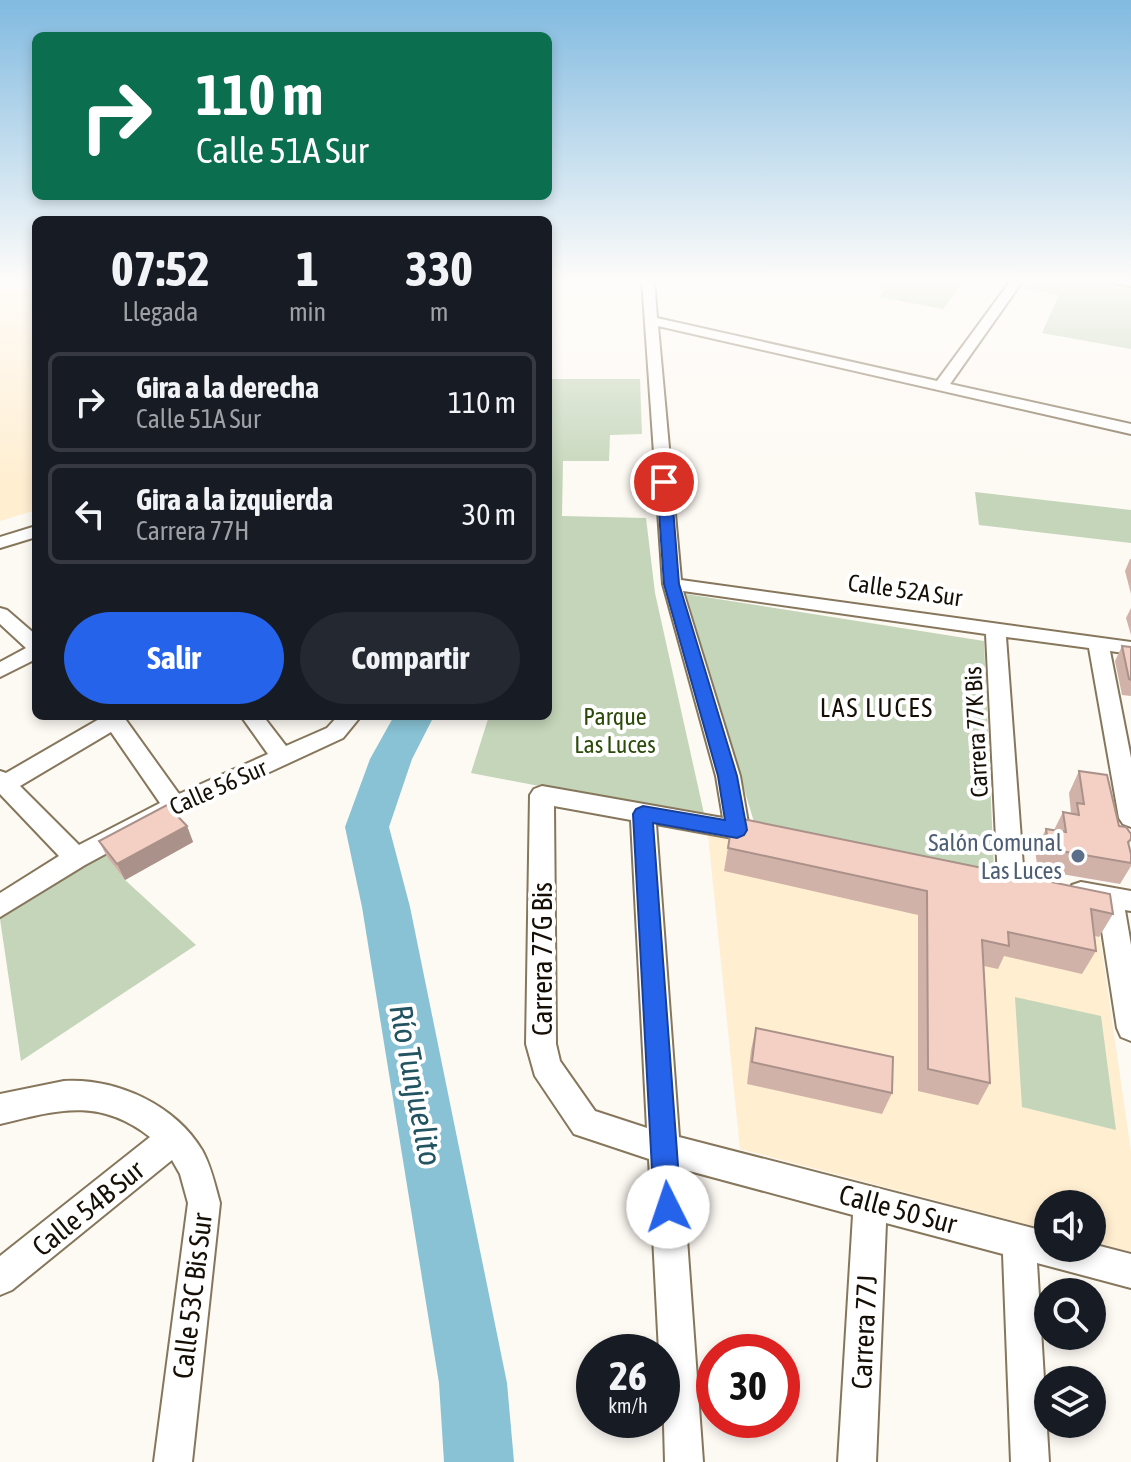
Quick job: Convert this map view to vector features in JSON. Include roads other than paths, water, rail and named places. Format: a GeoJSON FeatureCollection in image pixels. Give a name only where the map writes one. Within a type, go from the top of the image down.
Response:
{"type":"FeatureCollection","features":[{"type":"Feature","properties":{"kind":"street"},"geometry":{"type":"LineString","coordinates":[[654,347],[672,584],[728,776],[737,830]]}},
{"type":"Feature","properties":{"kind":"street"},"geometry":{"type":"LineString","coordinates":[[769,347],[1131,429]]}},
{"type":"Feature","properties":{"kind":"street"},"geometry":{"type":"LineString","coordinates":[[941,386],[969,347]]}},
{"type":"Feature","properties":{"kind":"street"},"geometry":{"type":"LineString","coordinates":[[0,543],[32,532]]}},
{"type":"Feature","properties":{"kind":"street","name":"Calle 52A Sur"},"geometry":{"type":"LineString","coordinates":[[672,584],[1131,648]]}},
{"type":"Feature","properties":{"kind":"street"},"geometry":{"type":"LineString","coordinates":[[0,614],[32,644]]}},
{"type":"Feature","properties":{"kind":"street","name":"Carrera 77K Bis"},"geometry":{"type":"LineString","coordinates":[[996,629],[1011,880]]}},
{"type":"Feature","properties":{"kind":"street"},"geometry":{"type":"LineString","coordinates":[[1098,643],[1131,818]]}},
{"type":"Feature","properties":{"kind":"street"},"geometry":{"type":"LineString","coordinates":[[0,670],[32,650]]}},
{"type":"Feature","properties":{"kind":"street"},"geometry":{"type":"LineString","coordinates":[[76,858],[2,781],[109,720]]}},
{"type":"Feature","properties":{"kind":"street"},"geometry":{"type":"LineString","coordinates":[[114,720],[175,806]]}},
{"type":"Feature","properties":{"kind":"street"},"geometry":{"type":"LineString","coordinates":[[255,720],[282,758]]}},
{"type":"Feature","properties":{"kind":"street","name":"Calle 56 Sur"},"geometry":{"type":"LineString","coordinates":[[0,906],[76,858],[175,806],[335,733],[346,720]]}},
{"type":"Feature","properties":{"kind":"street","name":"Carrera 77G Bis"},"geometry":{"type":"LineString","coordinates":[[643,814],[542,795],[541,1044],[546,1066],[585,1123],[664,1149]]}},
{"type":"Feature","properties":{"kind":"street"},"geometry":{"type":"LineString","coordinates":[[684,1462],[643,814],[782,838]]}},
{"type":"Feature","properties":{"kind":"street"},"geometry":{"type":"LineString","coordinates":[[980,874],[1120,899],[1131,1028]]}},
{"type":"Feature","properties":{"kind":"street"},"geometry":{"type":"LineString","coordinates":[[0,1109],[43,1099],[85,1095],[137,1109],[175,1137]]}},
{"type":"Feature","properties":{"kind":"street","name":"Calle 54B Sur"},"geometry":{"type":"LineString","coordinates":[[0,1278],[175,1137]]}},
{"type":"Feature","properties":{"kind":"street","name":"Calle 53C Bis Sur"},"geometry":{"type":"LineString","coordinates":[[173,1462],[204,1203],[192,1163],[175,1137]]}},
{"type":"Feature","properties":{"kind":"street","name":"Calle 50 Sur"},"geometry":{"type":"LineString","coordinates":[[664,1149],[1131,1271]]}},
{"type":"Feature","properties":{"kind":"street","name":"Carrera 77J"},"geometry":{"type":"LineString","coordinates":[[857,1462],[870,1202]]}},
{"type":"Feature","properties":{"kind":"street"},"geometry":{"type":"LineString","coordinates":[[1019,1241],[1030,1462]]}},
{"type":"Feature","properties":{"kind":"waterway","name":"Río Tunjuelito"},"geometry":{"type":"LineString","coordinates":[[412,720],[391,759],[367,827],[386,907],[473,1383],[479,1462]]}},
{"type":"Feature","properties":{"kind":"place","name":"Salón Comunal Las Luces"},"geometry":{"type":"Point","coordinates":[1078,856]}},
{"type":"Feature","properties":{"kind":"district","name":"LAS LUCES"},"geometry":{"type":"Point","coordinates":[877,708]}},
{"type":"Feature","properties":{"kind":"park label","name":"Parque Las Luces"},"geometry":{"type":"Point","coordinates":[615,730]}}]}
